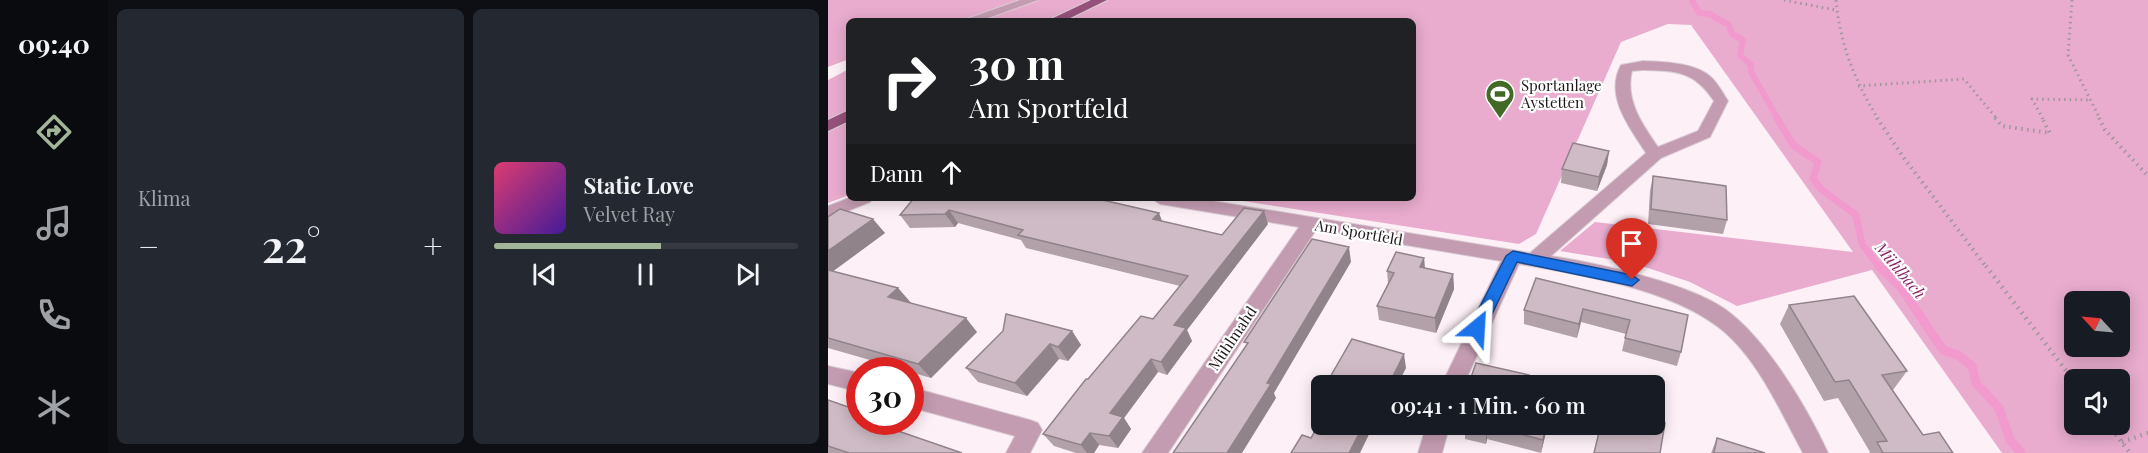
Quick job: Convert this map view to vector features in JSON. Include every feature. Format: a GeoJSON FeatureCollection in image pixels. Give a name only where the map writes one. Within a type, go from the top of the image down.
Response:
{"type":"FeatureCollection","features":[{"type":"Feature","properties":{"kind":"main road"},"geometry":{"type":"LineString","coordinates":[[1060,18],[1101,0]]}},
{"type":"Feature","properties":{"kind":"main road"},"geometry":{"type":"LineString","coordinates":[[828,126],[846,117]]}},
{"type":"Feature","properties":{"kind":"street"},"geometry":{"type":"LineString","coordinates":[[976,18],[1032,0]]}},
{"type":"Feature","properties":{"kind":"street"},"geometry":{"type":"LineString","coordinates":[[1534,260],[1656,154],[1704,134],[1720,101],[1704,77],[1666,67],[1636,64],[1626,68],[1621,81],[1629,117],[1656,154]]}},
{"type":"Feature","properties":{"kind":"street"},"geometry":{"type":"LineString","coordinates":[[828,213],[857,201]]}},
{"type":"Feature","properties":{"kind":"street","name":"Am Sportfeld"},"geometry":{"type":"LineString","coordinates":[[1178,201],[1558,264],[1632,280],[1667,291],[1711,310],[1740,334],[1767,367],[1816,453]]}},
{"type":"Feature","properties":{"kind":"street","name":"Mühlmahd"},"geometry":{"type":"LineString","coordinates":[[1154,453],[1311,223]]}},
{"type":"Feature","properties":{"kind":"street"},"geometry":{"type":"LineString","coordinates":[[1457,375],[1513,256]]}},
{"type":"Feature","properties":{"kind":"street"},"geometry":{"type":"LineString","coordinates":[[828,375],[846,380]]}},
{"type":"Feature","properties":{"kind":"street"},"geometry":{"type":"LineString","coordinates":[[924,401],[1030,430],[1018,453]]}},
{"type":"Feature","properties":{"kind":"street"},"geometry":{"type":"LineString","coordinates":[[1430,453],[1436,435]]}},
{"type":"Feature","properties":{"kind":"path"},"geometry":{"type":"LineString","coordinates":[[1784,0],[1835,10]]}},
{"type":"Feature","properties":{"kind":"path"},"geometry":{"type":"LineString","coordinates":[[1836,0],[1835,10],[1840,41],[1858,86],[1900,152],[2065,369]]}},
{"type":"Feature","properties":{"kind":"path"},"geometry":{"type":"LineString","coordinates":[[2072,0],[2068,55],[2105,130],[2148,176]]}},
{"type":"Feature","properties":{"kind":"path"},"geometry":{"type":"LineString","coordinates":[[1858,86],[1964,79],[2002,126],[2050,133],[2032,99],[2090,100]]}},
{"type":"Feature","properties":{"kind":"path"},"geometry":{"type":"LineString","coordinates":[[2122,442],[2148,433]]}},
{"type":"Feature","properties":{"kind":"path"},"geometry":{"type":"LineString","coordinates":[[2117,435],[2130,453]]}},
{"type":"Feature","properties":{"kind":"shaded area"},"geometry":{"type":"Polygon","coordinates":[[[828,0],[2148,0],[2148,453],[2002,453],[1872,270],[1737,306],[1690,282],[1633,263],[1560,251],[1595,222],[1853,252],[1691,25],[1668,24],[1621,42],[1536,234],[1519,244],[1242,201],[1416,201],[1416,18],[846,18],[846,60],[828,67],[828,0]]]}},
{"type":"Feature","properties":{"kind":"shaded area"},"geometry":{"type":"Polygon","coordinates":[[[846,71],[846,196],[828,203],[828,80],[846,71]]]}},
{"type":"Feature","properties":{"kind":"building"},"geometry":{"type":"Polygon","coordinates":[[[1573,143],[1609,151],[1599,177],[1562,169],[1573,143]]]}},
{"type":"Feature","properties":{"kind":"building"},"geometry":{"type":"Polygon","coordinates":[[[1653,176],[1726,186],[1727,220],[1651,209],[1653,176]]]}},
{"type":"Feature","properties":{"kind":"building"},"geometry":{"type":"Polygon","coordinates":[[[912,201],[1107,201],[1159,213],[1153,219],[1222,235],[1244,208],[1264,211],[1174,325],[1186,328],[1161,362],[1151,359],[1110,413],[1123,417],[1109,436],[1090,433],[1081,445],[1043,434],[1086,379],[1141,316],[1153,319],[1188,276],[1018,235],[1023,230],[949,210],[945,214],[900,215],[912,201]]]}},
{"type":"Feature","properties":{"kind":"building"},"geometry":{"type":"Polygon","coordinates":[[[840,209],[873,219],[828,251],[828,217],[840,209]]]}},
{"type":"Feature","properties":{"kind":"building"},"geometry":{"type":"Polygon","coordinates":[[[1312,239],[1349,247],[1267,383],[1271,384],[1227,453],[1173,453],[1248,343],[1244,342],[1312,239]]]}},
{"type":"Feature","properties":{"kind":"building"},"geometry":{"type":"Polygon","coordinates":[[[1396,252],[1424,258],[1420,267],[1453,274],[1435,318],[1377,306],[1394,273],[1387,271],[1396,252]]]}},
{"type":"Feature","properties":{"kind":"building"},"geometry":{"type":"Polygon","coordinates":[[[828,270],[898,288],[888,297],[966,318],[924,358],[894,357],[828,338],[828,270]]]}},
{"type":"Feature","properties":{"kind":"building"},"geometry":{"type":"Polygon","coordinates":[[[1536,278],[1688,315],[1681,352],[1625,338],[1630,320],[1583,309],[1579,324],[1524,310],[1536,278]]]}},
{"type":"Feature","properties":{"kind":"building"},"geometry":{"type":"Polygon","coordinates":[[[1854,296],[1907,371],[1882,375],[1923,435],[1939,432],[1953,453],[1883,453],[1877,442],[1887,441],[1849,380],[1835,382],[1789,305],[1854,296]]]}},
{"type":"Feature","properties":{"kind":"building"},"geometry":{"type":"Polygon","coordinates":[[[1006,314],[1072,331],[1058,347],[1050,344],[1015,383],[966,368],[1003,331],[1006,314]]]}},
{"type":"Feature","properties":{"kind":"building"},"geometry":{"type":"Polygon","coordinates":[[[1352,339],[1404,354],[1394,375],[1331,375],[1352,339]]]}},
{"type":"Feature","properties":{"kind":"building"},"geometry":{"type":"Polygon","coordinates":[[[1476,363],[1529,375],[1472,375],[1476,363]]]}},
{"type":"Feature","properties":{"kind":"building"},"geometry":{"type":"Polygon","coordinates":[[[828,400],[846,406],[846,435],[910,435],[962,453],[849,453],[828,446],[828,400]]]}},
{"type":"Feature","properties":{"kind":"building"},"geometry":{"type":"Polygon","coordinates":[[[1302,435],[1311,438],[1313,435],[1358,435],[1349,453],[1291,453],[1302,435]]]}},
{"type":"Feature","properties":{"kind":"building"},"geometry":{"type":"Polygon","coordinates":[[[1524,435],[1544,435],[1543,440],[1524,435]]]}},
{"type":"Feature","properties":{"kind":"building"},"geometry":{"type":"Polygon","coordinates":[[[1598,435],[1663,435],[1660,453],[1594,453],[1598,435]]]}},
{"type":"Feature","properties":{"kind":"building"},"geometry":{"type":"Polygon","coordinates":[[[1717,438],[1765,453],[1714,453],[1717,438]]]}},
{"type":"Feature","properties":{"kind":"waterway","name":"Mühlbach"},"geometry":{"type":"LineString","coordinates":[[1692,0],[1699,13],[1709,14],[1729,25],[1732,34],[1743,40],[1740,55],[1751,65],[1751,72],[1778,119]]}},
{"type":"Feature","properties":{"kind":"waterway","name":"Mühlbach"},"geometry":{"type":"LineString","coordinates":[[1777,118],[1793,145],[1818,162],[1813,179],[1822,190],[1856,215],[1862,244],[1880,268]]}},
{"type":"Feature","properties":{"kind":"waterway","name":"Mühlbach"},"geometry":{"type":"LineString","coordinates":[[1879,266],[1900,286],[1943,350],[1958,355],[1972,366],[1976,383],[1999,408],[2010,440],[2021,453]]}},
{"type":"Feature","properties":{"kind":"place","name":"Sportanlage Aystetten"},"geometry":{"type":"Point","coordinates":[1500,120]}},
{"type":"Feature","properties":{"kind":"route"},"geometry":{"type":"LineString","coordinates":[[1477,328],[1513,256],[1632,280]]}}]}
